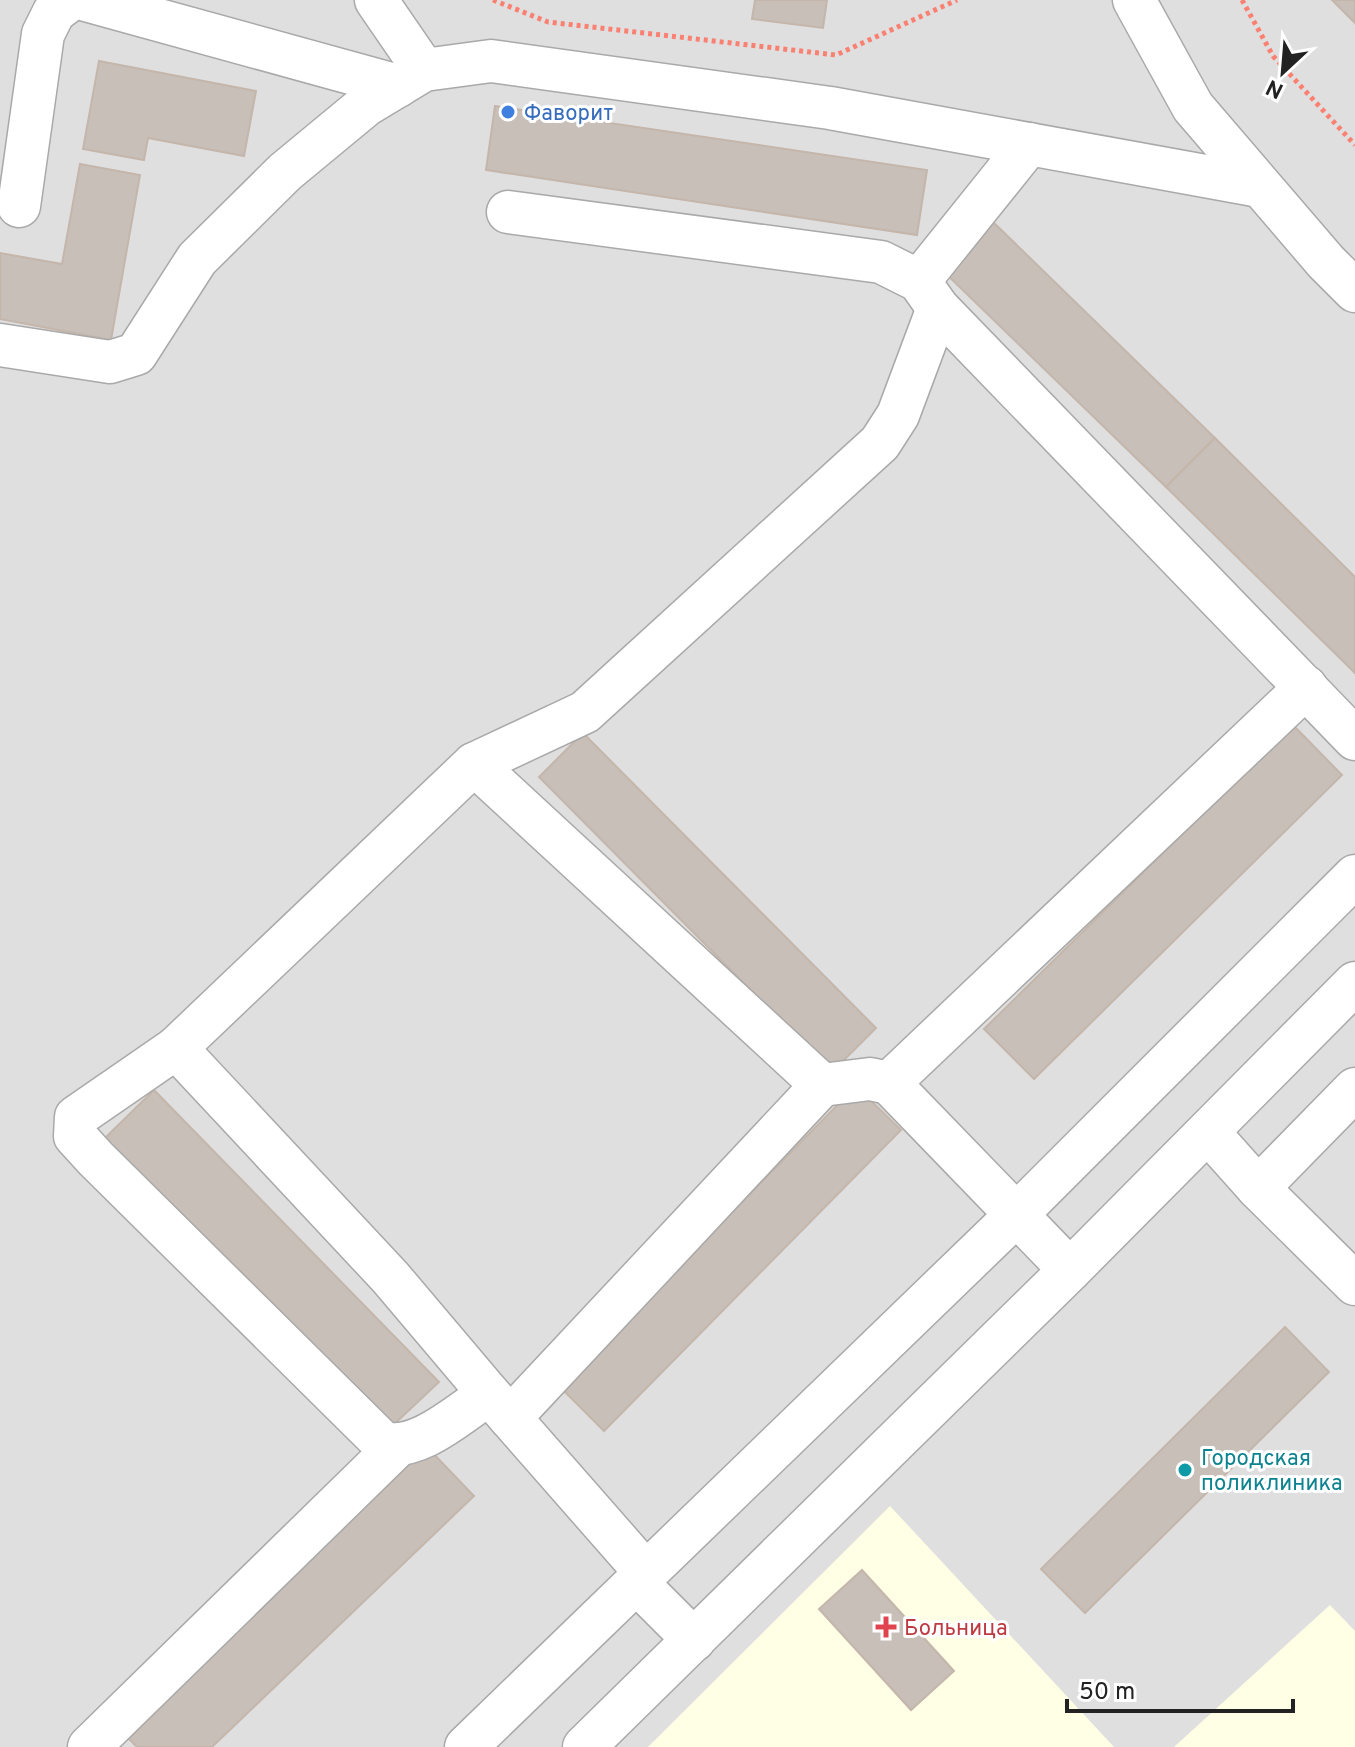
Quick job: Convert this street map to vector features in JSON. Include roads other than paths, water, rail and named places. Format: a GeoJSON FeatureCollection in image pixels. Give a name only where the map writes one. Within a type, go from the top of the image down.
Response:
{"type":"FeatureCollection","features":[{"type":"Feature","properties":{"kind":"street"},"geometry":{"type":"LineString","coordinates":[[19,206],[43,34],[54,12],[70,0]]}},
{"type":"Feature","properties":{"kind":"street"},"geometry":{"type":"LineString","coordinates":[[86,0],[411,78]]}},
{"type":"Feature","properties":{"kind":"street"},"geometry":{"type":"LineString","coordinates":[[376,0],[411,78]]}},
{"type":"Feature","properties":{"kind":"street"},"geometry":{"type":"LineString","coordinates":[[1134,0],[1193,107],[1355,291]]}},
{"type":"Feature","properties":{"kind":"street"},"geometry":{"type":"LineString","coordinates":[[0,345],[110,362],[136,354],[197,259],[285,172],[366,105],[411,78],[491,61],[830,108],[1260,186]]}},
{"type":"Feature","properties":{"kind":"street"},"geometry":{"type":"LineString","coordinates":[[396,1447],[382,1442],[75,1136],[76,1117],[176,1048],[474,764],[585,712],[880,443],[898,415],[928,294],[1029,144]]}},
{"type":"Feature","properties":{"kind":"street"},"geometry":{"type":"LineString","coordinates":[[508,212],[881,262],[928,294],[1355,739]]}},
{"type":"Feature","properties":{"kind":"street"},"geometry":{"type":"LineString","coordinates":[[889,1083],[1306,687]]}},
{"type":"Feature","properties":{"kind":"street"},"geometry":{"type":"LineString","coordinates":[[474,764],[822,1085]]}},
{"type":"Feature","properties":{"kind":"street"},"geometry":{"type":"LineString","coordinates":[[466,1747],[1015,1216],[1355,876]]}},
{"type":"Feature","properties":{"kind":"street"},"geometry":{"type":"LineString","coordinates":[[584,1747],[1070,1270],[1355,983]]}},
{"type":"Feature","properties":{"kind":"street"},"geometry":{"type":"LineString","coordinates":[[176,1048],[390,1277],[694,1640]]}},
{"type":"Feature","properties":{"kind":"street"},"geometry":{"type":"LineString","coordinates":[[89,1747],[396,1447],[500,1406],[822,1085],[870,1079],[889,1083],[1070,1270]]}},
{"type":"Feature","properties":{"kind":"street"},"geometry":{"type":"LineString","coordinates":[[1258,1188],[1355,1089]]}},
{"type":"Feature","properties":{"kind":"street"},"geometry":{"type":"LineString","coordinates":[[1208,1132],[1258,1188],[1355,1284]]}},
{"type":"Feature","properties":{"kind":"place","name":"Фаворит"},"geometry":{"type":"Point","coordinates":[508,112]}},
{"type":"Feature","properties":{"kind":"place","name":"Городская поликлиника"},"geometry":{"type":"Point","coordinates":[1185,1470]}},
{"type":"Feature","properties":{"kind":"place","name":"Больница"},"geometry":{"type":"Point","coordinates":[886,1627]}}]}
